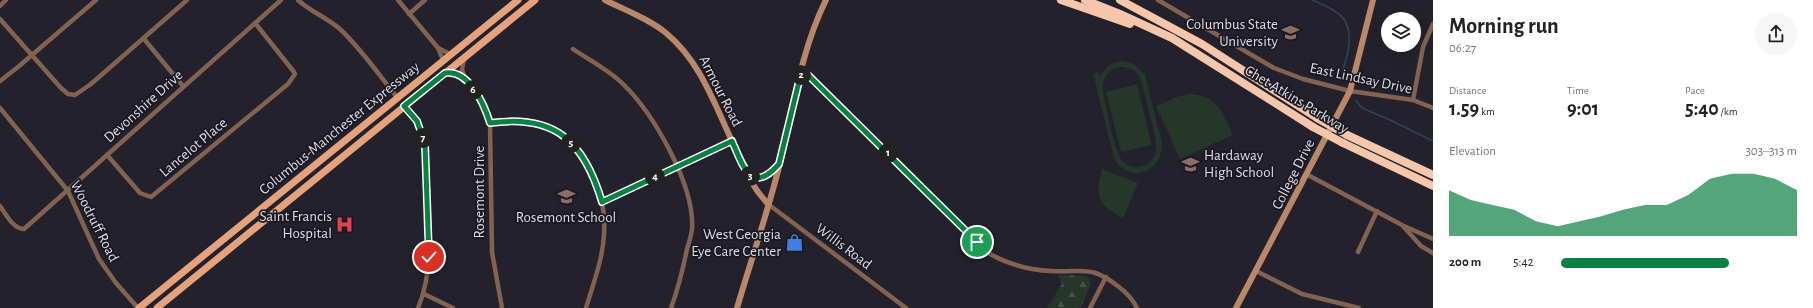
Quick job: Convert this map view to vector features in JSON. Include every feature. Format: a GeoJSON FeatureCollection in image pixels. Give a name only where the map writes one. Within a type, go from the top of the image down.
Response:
{"type":"FeatureCollection","features":[{"type":"Feature","properties":{"kind":"highway"},"geometry":{"type":"LineString","coordinates":[[1061,0],[1127,22],[1203,57]]}},
{"type":"Feature","properties":{"kind":"highway","name":"Chet Atkins Parkway"},"geometry":{"type":"LineString","coordinates":[[1085,0],[1172,38],[1313,127],[1433,186]]}},
{"type":"Feature","properties":{"kind":"highway","name":"Chet Atkins Parkway"},"geometry":{"type":"LineString","coordinates":[[1120,0],[1202,44],[1347,135],[1433,176]]}},
{"type":"Feature","properties":{"kind":"main road","name":"Columbus-Manchester Expressway"},"geometry":{"type":"LineString","coordinates":[[138,308],[270,202],[442,60],[518,0]]}},
{"type":"Feature","properties":{"kind":"main road","name":"Columbus-Manchester Expressway"},"geometry":{"type":"LineString","coordinates":[[157,308],[535,0]]}},
{"type":"Feature","properties":{"kind":"main road"},"geometry":{"type":"LineString","coordinates":[[244,237],[243,229],[266,208],[270,202]]}},
{"type":"Feature","properties":{"kind":"street"},"geometry":{"type":"LineString","coordinates":[[0,6],[6,0]]}},
{"type":"Feature","properties":{"kind":"street"},"geometry":{"type":"LineString","coordinates":[[0,81],[33,55],[96,0]]}},
{"type":"Feature","properties":{"kind":"street"},"geometry":{"type":"LineString","coordinates":[[0,19],[61,88],[68,94],[75,96],[144,39],[187,0]]}},
{"type":"Feature","properties":{"kind":"street","name":"Devonshire Drive"},"geometry":{"type":"LineString","coordinates":[[0,206],[14,224],[21,229],[29,225],[281,0]]}},
{"type":"Feature","properties":{"kind":"street"},"geometry":{"type":"LineString","coordinates":[[298,0],[312,11],[327,18],[342,31],[397,97]]}},
{"type":"Feature","properties":{"kind":"street"},"geometry":{"type":"LineString","coordinates":[[398,0],[438,48],[442,60]]}},
{"type":"Feature","properties":{"kind":"street"},"geometry":{"type":"LineString","coordinates":[[409,14],[424,0]]}},
{"type":"Feature","properties":{"kind":"street","name":"Armour Road"},"geometry":{"type":"LineString","coordinates":[[605,0],[665,32],[690,58],[703,78],[746,174],[752,185],[768,204]]}},
{"type":"Feature","properties":{"kind":"street"},"geometry":{"type":"LineString","coordinates":[[737,308],[779,164],[812,34],[826,0]]}},
{"type":"Feature","properties":{"kind":"street","name":"East Lindsay Drive"},"geometry":{"type":"LineString","coordinates":[[1158,0],[1274,68],[1303,79],[1350,91],[1413,100],[1433,108]]}},
{"type":"Feature","properties":{"kind":"street","name":"College Drive"},"geometry":{"type":"LineString","coordinates":[[1236,308],[1350,91],[1373,0]]}},
{"type":"Feature","properties":{"kind":"street","name":"Lancelot Place"},"geometry":{"type":"LineString","coordinates":[[107,155],[140,193],[151,197],[288,84],[295,74],[254,23]]}},
{"type":"Feature","properties":{"kind":"street"},"geometry":{"type":"LineString","coordinates":[[1413,100],[1423,47],[1433,24]]}},
{"type":"Feature","properties":{"kind":"street"},"geometry":{"type":"LineString","coordinates":[[144,39],[183,86]]}},
{"type":"Feature","properties":{"kind":"street"},"geometry":{"type":"LineString","coordinates":[[438,48],[450,54]]}},
{"type":"Feature","properties":{"kind":"street"},"geometry":{"type":"LineString","coordinates":[[573,49],[622,83],[637,100],[668,147],[678,166],[692,215],[692,230],[684,265],[671,308]]}},
{"type":"Feature","properties":{"kind":"street","name":"Rosemont Drive"},"geometry":{"type":"LineString","coordinates":[[464,57],[462,70],[466,81],[481,103],[490,123],[492,252],[502,308]]}},
{"type":"Feature","properties":{"kind":"street"},"geometry":{"type":"LineString","coordinates":[[802,69],[990,254],[1003,262],[1042,270],[1078,270],[1097,272],[1124,291],[1134,302],[1137,308]]}},
{"type":"Feature","properties":{"kind":"street"},"geometry":{"type":"LineString","coordinates":[[445,73],[457,73],[466,81]]}},
{"type":"Feature","properties":{"kind":"street"},"geometry":{"type":"LineString","coordinates":[[404,106],[417,121],[425,144],[426,158],[429,265],[424,294],[418,308]]}},
{"type":"Feature","properties":{"kind":"street","name":"Woodruff Road"},"geometry":{"type":"LineString","coordinates":[[0,108],[68,190],[99,258],[116,283],[138,308]]}},
{"type":"Feature","properties":{"kind":"street"},"geometry":{"type":"LineString","coordinates":[[490,123],[521,120],[538,123],[561,133],[575,147],[585,161],[597,186],[602,202],[604,219],[603,249],[586,308]]}},
{"type":"Feature","properties":{"kind":"street"},"geometry":{"type":"LineString","coordinates":[[602,202],[732,141]]}},
{"type":"Feature","properties":{"kind":"street"},"geometry":{"type":"LineString","coordinates":[[746,174],[752,177],[763,178],[770,174],[779,164]]}},
{"type":"Feature","properties":{"kind":"street"},"geometry":{"type":"LineString","coordinates":[[1306,174],[1354,201],[1433,239]]}},
{"type":"Feature","properties":{"kind":"street","name":"Willis Road"},"geometry":{"type":"LineString","coordinates":[[768,204],[906,308]]}},
{"type":"Feature","properties":{"kind":"street"},"geometry":{"type":"LineString","coordinates":[[1358,252],[1377,211]]}},
{"type":"Feature","properties":{"kind":"street"},"geometry":{"type":"LineString","coordinates":[[1402,225],[1421,246],[1433,253]]}},
{"type":"Feature","properties":{"kind":"street"},"geometry":{"type":"LineString","coordinates":[[1256,271],[1302,294],[1359,308]]}},
{"type":"Feature","properties":{"kind":"street"},"geometry":{"type":"LineString","coordinates":[[1090,308],[1106,277]]}},
{"type":"Feature","properties":{"kind":"street"},"geometry":{"type":"LineString","coordinates":[[424,294],[453,308]]}},
{"type":"Feature","properties":{"kind":"green space"},"geometry":{"type":"Polygon","coordinates":[[[1122,61],[1134,64],[1145,75],[1162,143],[1161,153],[1157,162],[1144,172],[1136,173],[1128,171],[1120,166],[1114,158],[1093,74],[1098,72],[1099,76],[1110,64],[1122,61]],[[1119,67],[1110,71],[1105,77],[1103,91],[1110,127],[1118,154],[1125,163],[1130,166],[1141,167],[1146,165],[1154,157],[1156,145],[1141,80],[1135,71],[1124,67],[1119,67]]]}},
{"type":"Feature","properties":{"kind":"green space"},"geometry":{"type":"Polygon","coordinates":[[[1137,84],[1152,145],[1121,152],[1106,92],[1137,84]]]}},
{"type":"Feature","properties":{"kind":"green space"},"geometry":{"type":"Polygon","coordinates":[[[1189,94],[1199,95],[1213,101],[1222,112],[1233,135],[1180,159],[1156,106],[1176,97],[1189,94]]]}},
{"type":"Feature","properties":{"kind":"green space"},"geometry":{"type":"Polygon","coordinates":[[[1102,169],[1138,183],[1123,218],[1108,209],[1100,199],[1099,186],[1102,169]]]}},
{"type":"Feature","properties":{"kind":"green space"},"geometry":{"type":"Polygon","coordinates":[[[1058,275],[1087,276],[1091,283],[1084,301],[1079,308],[1047,308],[1062,284],[1058,275]]]}},
{"type":"Feature","properties":{"kind":"waterway"},"geometry":{"type":"LineString","coordinates":[[1312,0],[1330,8],[1343,18],[1347,24],[1349,41],[1342,79]]}},
{"type":"Feature","properties":{"kind":"waterway"},"geometry":{"type":"LineString","coordinates":[[1356,101],[1362,108],[1433,141]]}},
{"type":"Feature","properties":{"kind":"place","name":"Columbus State University"},"geometry":{"type":"Point","coordinates":[1291,33]}},
{"type":"Feature","properties":{"kind":"place","name":"Hardaway High School"},"geometry":{"type":"Point","coordinates":[1191,164]}},
{"type":"Feature","properties":{"kind":"place","name":"Rosemont School"},"geometry":{"type":"Point","coordinates":[566,196]}},
{"type":"Feature","properties":{"kind":"place","name":"Saint Francis Hospital"},"geometry":{"type":"Point","coordinates":[345,225]}},
{"type":"Feature","properties":{"kind":"place","name":"West Georgia Eye Care Center"},"geometry":{"type":"Point","coordinates":[794,243]}},
{"type":"Feature","properties":{"kind":"route"},"geometry":{"type":"LineString","coordinates":[[429,257],[425,144],[417,121],[404,106],[445,73],[450,72],[457,73],[461,76],[474,91],[487,114],[490,123],[521,120],[538,123],[561,133],[575,147],[585,161],[597,186],[602,202],[732,141],[746,174],[752,177],[763,178],[770,174],[779,164],[802,69],[977,242]]}}]}
